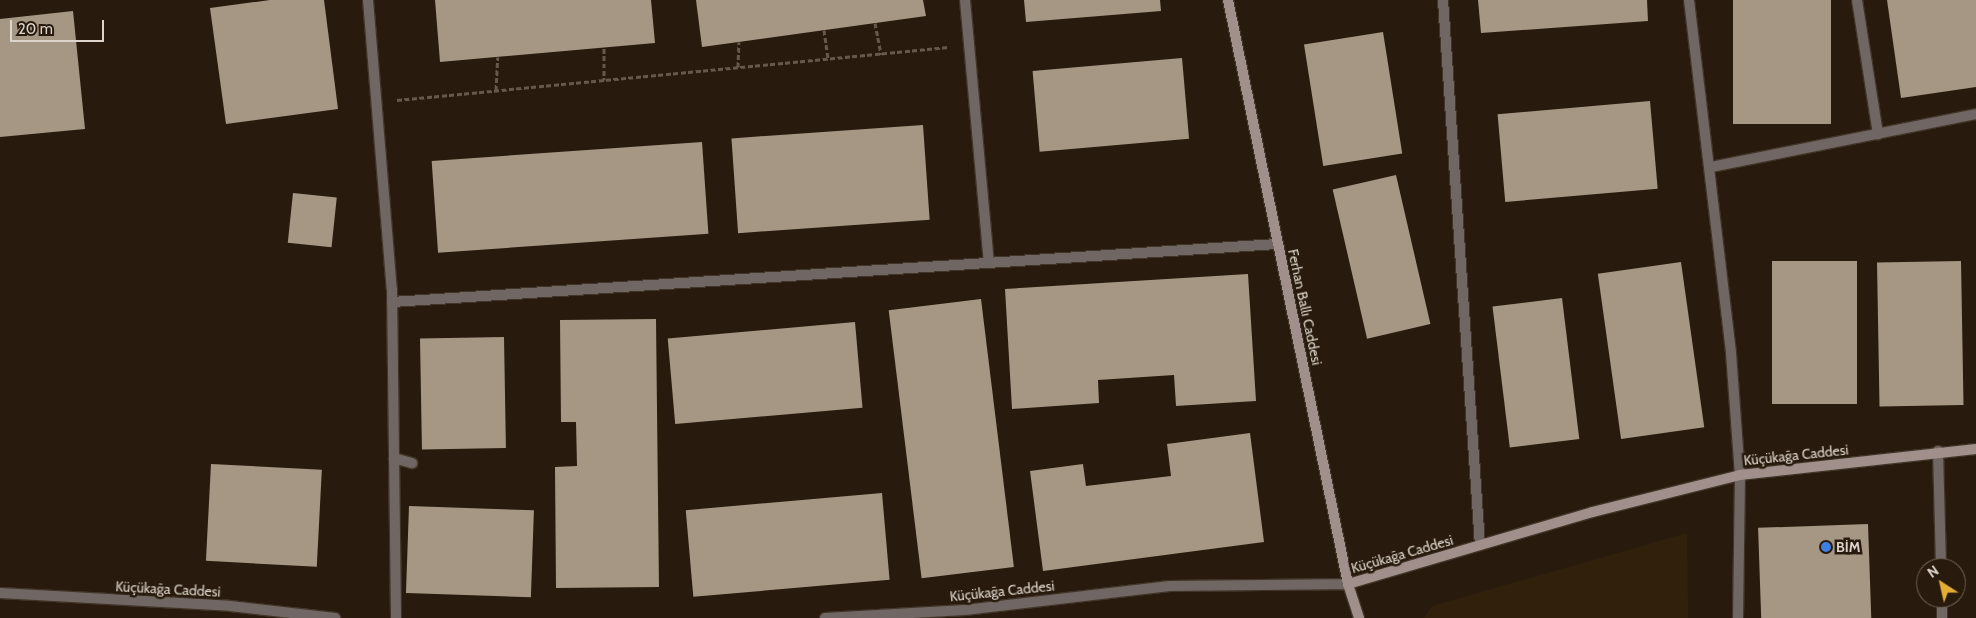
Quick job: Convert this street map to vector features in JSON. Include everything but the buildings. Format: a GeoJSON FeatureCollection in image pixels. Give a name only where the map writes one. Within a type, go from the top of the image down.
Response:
{"type":"FeatureCollection","features":[{"type":"Feature","properties":{"kind":"street"},"geometry":{"type":"LineString","coordinates":[[368,0],[392,302],[396,618]]}},
{"type":"Feature","properties":{"kind":"street"},"geometry":{"type":"LineString","coordinates":[[965,0],[989,263]]}},
{"type":"Feature","properties":{"kind":"street","name":"Ferhan Ballı Caddesi"},"geometry":{"type":"LineString","coordinates":[[1228,0],[1348,584],[1358,618]]}},
{"type":"Feature","properties":{"kind":"street"},"geometry":{"type":"LineString","coordinates":[[1443,0],[1480,546]]}},
{"type":"Feature","properties":{"kind":"street"},"geometry":{"type":"LineString","coordinates":[[1689,0],[1711,167],[1740,475],[1738,618]]}},
{"type":"Feature","properties":{"kind":"street"},"geometry":{"type":"LineString","coordinates":[[1857,0],[1878,134]]}},
{"type":"Feature","properties":{"kind":"street"},"geometry":{"type":"LineString","coordinates":[[1711,167],[1976,114]]}},
{"type":"Feature","properties":{"kind":"street"},"geometry":{"type":"LineString","coordinates":[[392,302],[1278,244]]}},
{"type":"Feature","properties":{"kind":"street","name":"Küçükağa Caddesi"},"geometry":{"type":"LineString","coordinates":[[825,618],[965,614],[1170,586],[1348,584],[1593,512],[1740,475],[1938,451],[1976,449]]}},
{"type":"Feature","properties":{"kind":"street"},"geometry":{"type":"LineString","coordinates":[[1938,451],[1941,558]]}},
{"type":"Feature","properties":{"kind":"street"},"geometry":{"type":"LineString","coordinates":[[394,458],[412,462]]}},
{"type":"Feature","properties":{"kind":"street","name":"Küçükağa Caddesi"},"geometry":{"type":"LineString","coordinates":[[0,594],[230,606],[334,618]]}},
{"type":"Feature","properties":{"kind":"path"},"geometry":{"type":"LineString","coordinates":[[875,23],[881,54]]}},
{"type":"Feature","properties":{"kind":"path"},"geometry":{"type":"LineString","coordinates":[[824,30],[828,59]]}},
{"type":"Feature","properties":{"kind":"path"},"geometry":{"type":"LineString","coordinates":[[738,67],[739,42]]}},
{"type":"Feature","properties":{"kind":"path"},"geometry":{"type":"LineString","coordinates":[[376,102],[969,45]]}},
{"type":"Feature","properties":{"kind":"path"},"geometry":{"type":"LineString","coordinates":[[604,48],[604,80]]}},
{"type":"Feature","properties":{"kind":"path"},"geometry":{"type":"LineString","coordinates":[[496,90],[498,57]]}},
{"type":"Feature","properties":{"kind":"shaded area"},"geometry":{"type":"Polygon","coordinates":[[[1687,533],[1688,618],[1424,618],[1432,606],[1687,533]]]}},
{"type":"Feature","properties":{"kind":"place","name":"BİM"},"geometry":{"type":"Point","coordinates":[1826,547]}}]}
